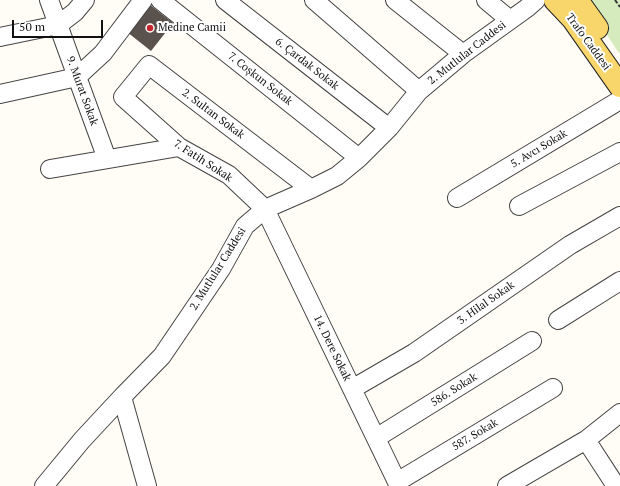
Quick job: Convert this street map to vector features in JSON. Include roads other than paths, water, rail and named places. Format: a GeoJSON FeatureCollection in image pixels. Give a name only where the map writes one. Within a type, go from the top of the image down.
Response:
{"type":"FeatureCollection","features":[{"type":"Feature","properties":{"kind":"main road","name":"Trafo Caddesi"},"geometry":{"type":"LineString","coordinates":[[555,0],[573,19],[620,86]]}},
{"type":"Feature","properties":{"kind":"main road"},"geometry":{"type":"LineString","coordinates":[[577,0],[620,62]]}},
{"type":"Feature","properties":{"kind":"street","name":"9. Murat Sokak"},"geometry":{"type":"LineString","coordinates":[[49,0],[106,160]]}},
{"type":"Feature","properties":{"kind":"street"},"geometry":{"type":"LineString","coordinates":[[0,37],[58,25],[75,12],[86,0]]}},
{"type":"Feature","properties":{"kind":"street"},"geometry":{"type":"LineString","coordinates":[[0,94],[76,77],[103,53],[143,0]]}},
{"type":"Feature","properties":{"kind":"street","name":"7. Coşkun Sokak"},"geometry":{"type":"LineString","coordinates":[[160,0],[359,158]]}},
{"type":"Feature","properties":{"kind":"street","name":"6. Çardak Sokak"},"geometry":{"type":"LineString","coordinates":[[225,0],[390,128]]}},
{"type":"Feature","properties":{"kind":"street"},"geometry":{"type":"LineString","coordinates":[[314,0],[419,91]]}},
{"type":"Feature","properties":{"kind":"street"},"geometry":{"type":"LineString","coordinates":[[395,0],[463,54]]}},
{"type":"Feature","properties":{"kind":"street"},"geometry":{"type":"LineString","coordinates":[[486,0],[510,20]]}},
{"type":"Feature","properties":{"kind":"street","name":"2. Mutlular Caddesi"},"geometry":{"type":"LineString","coordinates":[[44,486],[82,440],[162,356],[221,269],[245,226],[265,209],[337,176],[359,158],[390,128],[419,91],[463,54],[536,0]]}},
{"type":"Feature","properties":{"kind":"street","name":"2. Sultan Sokak"},"geometry":{"type":"LineString","coordinates":[[123,97],[149,65],[311,189]]}},
{"type":"Feature","properties":{"kind":"street","name":"7. Fatih Sokak"},"geometry":{"type":"LineString","coordinates":[[123,97],[179,147],[229,175],[265,209]]}},
{"type":"Feature","properties":{"kind":"street","name":"5. Avcı Sokak"},"geometry":{"type":"LineString","coordinates":[[457,198],[620,100]]}},
{"type":"Feature","properties":{"kind":"street"},"geometry":{"type":"LineString","coordinates":[[50,169],[179,147]]}},
{"type":"Feature","properties":{"kind":"street"},"geometry":{"type":"LineString","coordinates":[[519,206],[620,152]]}},
{"type":"Feature","properties":{"kind":"street","name":"14. Dere Sokak"},"geometry":{"type":"LineString","coordinates":[[265,209],[398,484]]}},
{"type":"Feature","properties":{"kind":"street","name":"3. Hilal Sokak"},"geometry":{"type":"LineString","coordinates":[[352,389],[414,353],[570,245],[620,216]]}},
{"type":"Feature","properties":{"kind":"street"},"geometry":{"type":"LineString","coordinates":[[558,320],[620,281]]}},
{"type":"Feature","properties":{"kind":"street","name":"586. Sokak"},"geometry":{"type":"LineString","coordinates":[[376,438],[532,341]]}},
{"type":"Feature","properties":{"kind":"street","name":"587. Sokak"},"geometry":{"type":"LineString","coordinates":[[398,484],[553,388]]}},
{"type":"Feature","properties":{"kind":"street"},"geometry":{"type":"LineString","coordinates":[[122,397],[147,486]]}},
{"type":"Feature","properties":{"kind":"street"},"geometry":{"type":"LineString","coordinates":[[507,486],[586,440],[620,414]]}},
{"type":"Feature","properties":{"kind":"street"},"geometry":{"type":"LineString","coordinates":[[586,440],[616,486]]}},
{"type":"Feature","properties":{"kind":"place","name":"Medine Camii"},"geometry":{"type":"Point","coordinates":[150,28]}}]}
